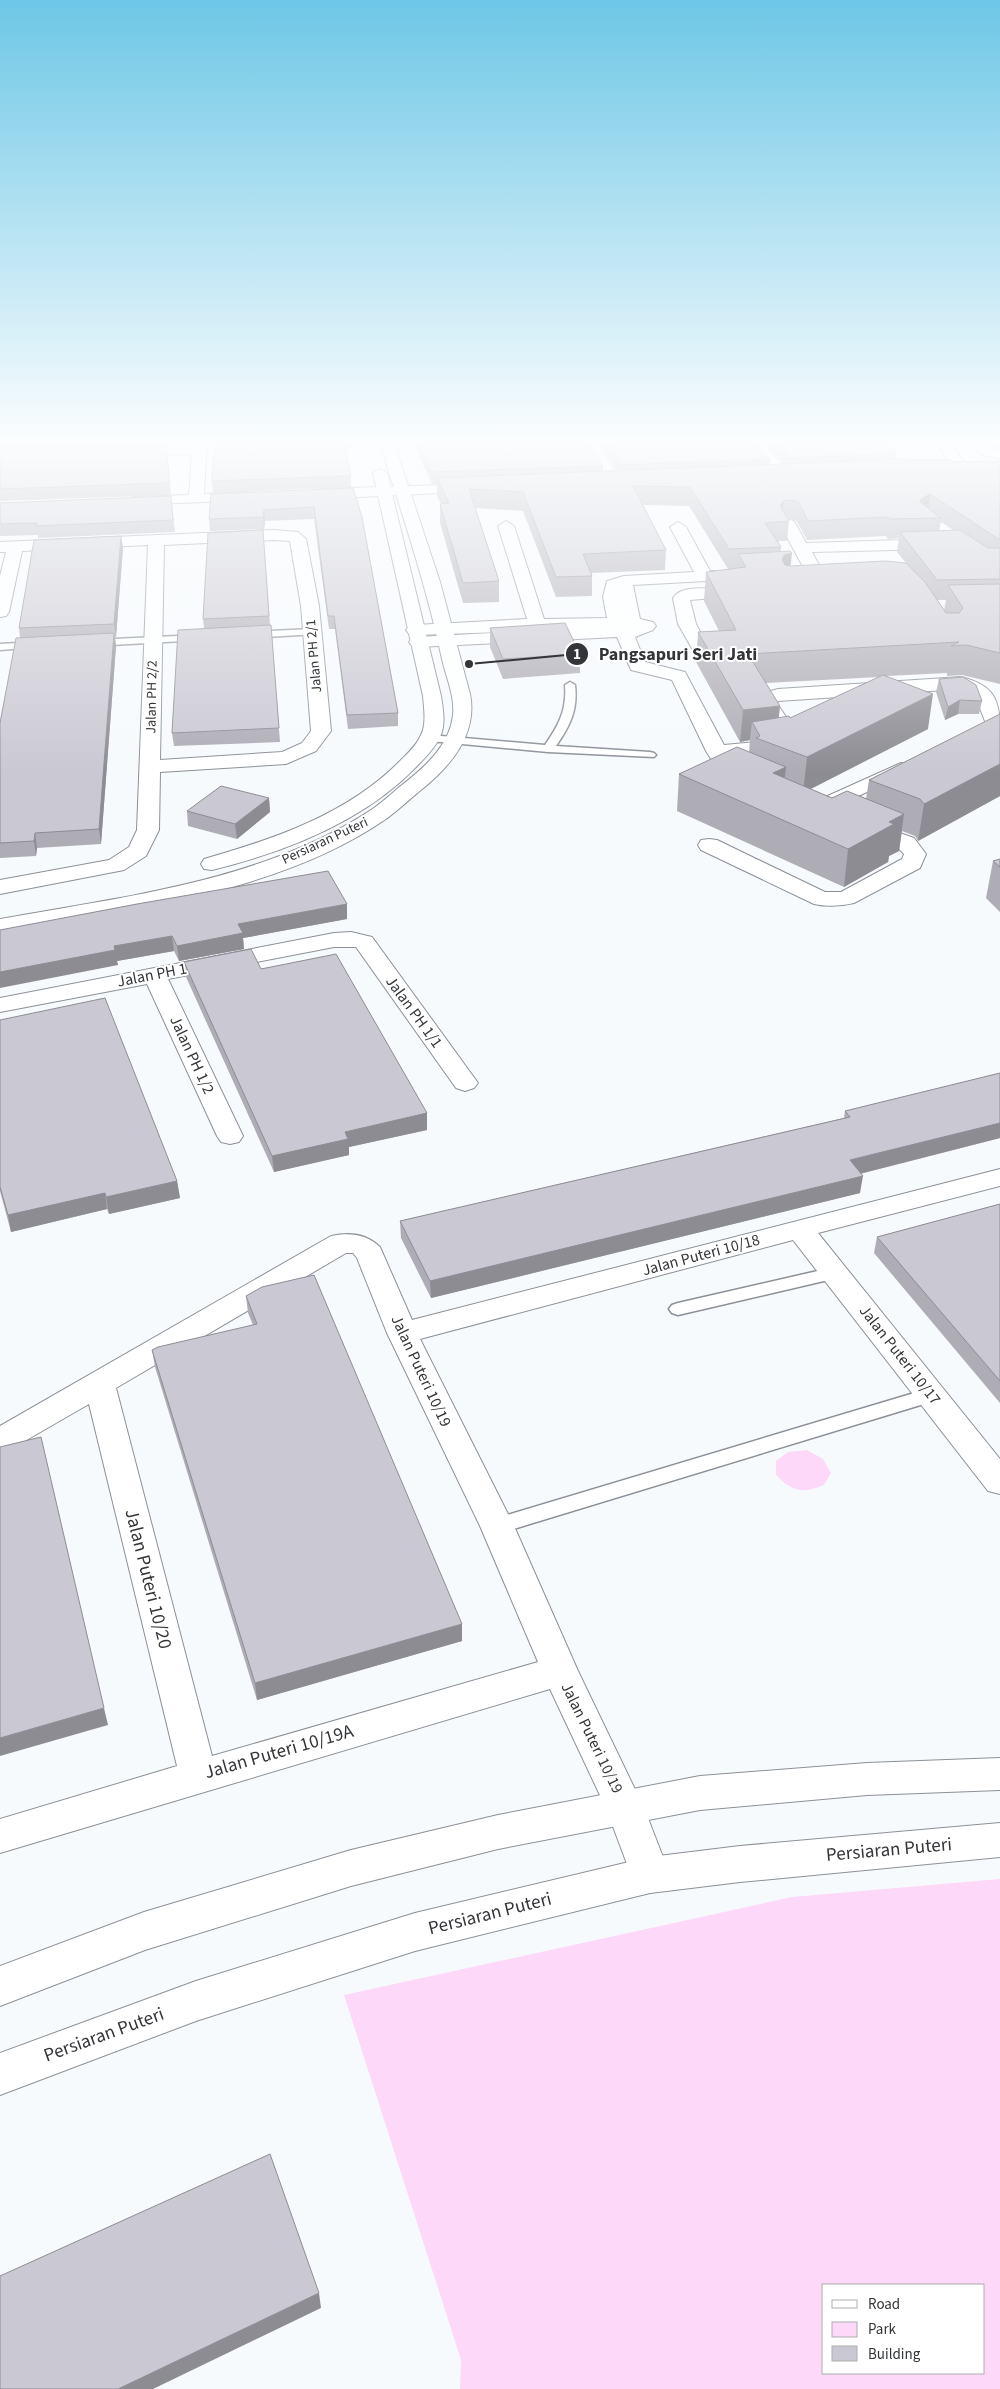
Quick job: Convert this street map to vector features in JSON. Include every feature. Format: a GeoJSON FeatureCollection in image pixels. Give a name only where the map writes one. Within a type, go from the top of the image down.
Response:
{"type":"FeatureCollection","features":[{"type":"Feature","properties":{"kind":"street"},"geometry":{"type":"LineString","coordinates":[[0,612],[8,548]]}},
{"type":"Feature","properties":{"kind":"street","name":"Jalan PH 2/2"},"geometry":{"type":"LineString","coordinates":[[0,887],[116,865],[138,852],[148,830],[156,548]]}},
{"type":"Feature","properties":{"kind":"street","name":"Jalan PH 2/1"},"geometry":{"type":"LineString","coordinates":[[151,766],[286,758],[309,747],[321,731],[310,606],[300,548]]}},
{"type":"Feature","properties":{"kind":"street","name":"Persiaran Puteri"},"geometry":{"type":"LineString","coordinates":[[0,910],[172,876],[232,859],[326,822],[385,786],[403,771],[430,738],[435,714],[417,636],[403,548]]}},
{"type":"Feature","properties":{"kind":"street"},"geometry":{"type":"LineString","coordinates":[[414,548],[446,634],[463,709],[457,740]]}},
{"type":"Feature","properties":{"kind":"street"},"geometry":{"type":"LineString","coordinates":[[513,548],[539,629]]}},
{"type":"Feature","properties":{"kind":"street"},"geometry":{"type":"LineString","coordinates":[[689,548],[704,576]]}},
{"type":"Feature","properties":{"kind":"street"},"geometry":{"type":"LineString","coordinates":[[766,788],[749,781],[725,766],[678,676],[637,666],[643,627],[624,581],[814,570],[801,548]]}},
{"type":"Feature","properties":{"kind":"street"},"geometry":{"type":"LineString","coordinates":[[780,588],[818,586]]}},
{"type":"Feature","properties":{"kind":"street"},"geometry":{"type":"LineString","coordinates":[[643,627],[684,595],[732,592]]}},
{"type":"Feature","properties":{"kind":"street"},"geometry":{"type":"LineString","coordinates":[[417,636],[539,629],[643,627],[700,648]]}},
{"type":"Feature","properties":{"kind":"street"},"geometry":{"type":"LineString","coordinates":[[716,751],[774,746],[788,742],[791,739],[767,702],[770,697],[778,695],[961,683],[973,685],[982,691],[991,727]]}},
{"type":"Feature","properties":{"kind":"street","name":"Persiaran Puteri"},"geometry":{"type":"LineString","coordinates":[[0,926],[198,888],[300,856],[372,820],[412,788],[457,740]]}},
{"type":"Feature","properties":{"kind":"street"},"geometry":{"type":"LineString","coordinates":[[709,845],[822,899],[846,898],[912,863],[916,854],[906,843],[810,804],[916,762]]}},
{"type":"Feature","properties":{"kind":"street","name":"Jalan PH 1"},"geometry":{"type":"LineString","coordinates":[[0,1005],[334,940],[351,939],[364,942]]}},
{"type":"Feature","properties":{"kind":"street","name":"Jalan PH 1/1"},"geometry":{"type":"LineString","coordinates":[[364,942],[465,1083]]}},
{"type":"Feature","properties":{"kind":"street","name":"Jalan PH 1/2"},"geometry":{"type":"LineString","coordinates":[[154,974],[230,1136]]}},
{"type":"Feature","properties":{"kind":"street","name":"Jalan Puteri 10/18"},"geometry":{"type":"LineString","coordinates":[[402,1333],[1000,1177]]}},
{"type":"Feature","properties":{"kind":"street","name":"Jalan Puteri 10/17"},"geometry":{"type":"LineString","coordinates":[[799,1228],[1000,1482]]}},
{"type":"Feature","properties":{"kind":"street","name":"Jalan Puteri 10/19"},"geometry":{"type":"LineString","coordinates":[[0,1440],[341,1244],[361,1245],[370,1254],[402,1333],[497,1526],[560,1671],[625,1808],[650,1875]]}},
{"type":"Feature","properties":{"kind":"street","name":"Jalan Puteri 10/20"},"geometry":{"type":"LineString","coordinates":[[99,1382],[198,1776]]}},
{"type":"Feature","properties":{"kind":"street","name":"Jalan Puteri 10/19A"},"geometry":{"type":"LineString","coordinates":[[0,1836],[198,1776],[560,1671]]}},
{"type":"Feature","properties":{"kind":"street"},"geometry":{"type":"LineString","coordinates":[[0,1986],[144,1931],[351,1868],[498,1832],[700,1793],[867,1778],[1000,1774]]}},
{"type":"Feature","properties":{"kind":"street","name":"Persiaran Puteri"},"geometry":{"type":"LineString","coordinates":[[0,2074],[196,2001],[415,1932],[650,1875],[740,1864],[1000,1840]]}},
{"type":"Feature","properties":{"kind":"lane"},"geometry":{"type":"LineString","coordinates":[[233,636],[312,632]]}},
{"type":"Feature","properties":{"kind":"lane"},"geometry":{"type":"LineString","coordinates":[[86,643],[213,637]]}},
{"type":"Feature","properties":{"kind":"lane"},"geometry":{"type":"LineString","coordinates":[[0,647],[48,645]]}},
{"type":"Feature","properties":{"kind":"lane"},"geometry":{"type":"LineString","coordinates":[[548,749],[566,722],[572,704],[570,685]]}},
{"type":"Feature","properties":{"kind":"lane"},"geometry":{"type":"LineString","coordinates":[[430,738],[548,749],[650,755]]}},
{"type":"Feature","properties":{"kind":"lane"},"geometry":{"type":"LineString","coordinates":[[678,1309],[835,1273]]}},
{"type":"Feature","properties":{"kind":"lane"},"geometry":{"type":"LineString","coordinates":[[497,1526],[931,1395]]}},
{"type":"Feature","properties":{"kind":"green space"},"geometry":{"type":"Polygon","coordinates":[[[807,1450],[823,1459],[831,1473],[824,1485],[810,1490],[798,1490],[788,1485],[776,1475],[776,1461],[788,1452],[807,1450]]]}},
{"type":"Feature","properties":{"kind":"green space"},"geometry":{"type":"Polygon","coordinates":[[[1000,1879],[1000,2389],[460,2389],[461,2360],[344,1995],[792,1897],[1000,1879]]]}},
{"type":"Feature","properties":{"kind":"building"},"geometry":{"type":"Polygon","coordinates":[[[33,548],[120,548],[114,624],[19,628],[33,548]]]}},
{"type":"Feature","properties":{"kind":"building"},"geometry":{"type":"Polygon","coordinates":[[[207,548],[264,548],[269,616],[203,619],[207,548]]]}},
{"type":"Feature","properties":{"kind":"building"},"geometry":{"type":"Polygon","coordinates":[[[319,548],[368,548],[398,713],[347,715],[334,616],[328,616],[319,548]]]}},
{"type":"Feature","properties":{"kind":"building"},"geometry":{"type":"Polygon","coordinates":[[[453,548],[488,548],[499,581],[463,583],[453,548]]]}},
{"type":"Feature","properties":{"kind":"building"},"geometry":{"type":"Polygon","coordinates":[[[545,548],[665,548],[666,550],[583,554],[592,576],[556,577],[545,548]]]}},
{"type":"Feature","properties":{"kind":"building"},"geometry":{"type":"Polygon","coordinates":[[[913,548],[1000,548],[1000,579],[937,580],[913,548]]]}},
{"type":"Feature","properties":{"kind":"building"},"geometry":{"type":"Polygon","coordinates":[[[790,551],[792,553],[784,555],[782,560],[785,565],[885,561],[906,563],[925,582],[946,613],[959,613],[963,608],[948,585],[1000,584],[1000,653],[966,645],[951,646],[959,642],[748,654],[780,706],[743,710],[698,632],[736,630],[706,572],[746,567],[738,554],[790,551]]]}},
{"type":"Feature","properties":{"kind":"building"},"geometry":{"type":"Polygon","coordinates":[[[565,623],[580,654],[503,659],[490,628],[565,623]]]}},
{"type":"Feature","properties":{"kind":"building"},"geometry":{"type":"Polygon","coordinates":[[[271,625],[279,728],[172,733],[178,630],[271,625]]]}},
{"type":"Feature","properties":{"kind":"building"},"geometry":{"type":"Polygon","coordinates":[[[114,633],[99,829],[35,833],[34,841],[0,843],[0,723],[16,638],[114,633]]]}},
{"type":"Feature","properties":{"kind":"building"},"geometry":{"type":"Polygon","coordinates":[[[883,675],[933,694],[807,757],[756,738],[760,736],[752,722],[789,716],[790,718],[883,675]]]}},
{"type":"Feature","properties":{"kind":"building"},"geometry":{"type":"Polygon","coordinates":[[[963,677],[976,685],[982,701],[960,700],[948,707],[939,679],[963,677]]]}},
{"type":"Feature","properties":{"kind":"building"},"geometry":{"type":"Polygon","coordinates":[[[1000,714],[1000,764],[924,804],[920,799],[869,780],[1000,714]]]}},
{"type":"Feature","properties":{"kind":"building"},"geometry":{"type":"Polygon","coordinates":[[[737,747],[786,767],[773,773],[832,798],[847,791],[904,814],[889,822],[894,824],[848,849],[679,774],[737,747]]]}},
{"type":"Feature","properties":{"kind":"building"},"geometry":{"type":"Polygon","coordinates":[[[221,786],[269,798],[235,824],[187,811],[221,786]]]}},
{"type":"Feature","properties":{"kind":"building"},"geometry":{"type":"Polygon","coordinates":[[[1000,859],[1000,867],[993,861],[1000,859]]]}},
{"type":"Feature","properties":{"kind":"building"},"geometry":{"type":"Polygon","coordinates":[[[328,871],[347,904],[238,924],[243,933],[177,946],[172,936],[114,946],[115,950],[0,972],[0,930],[328,871]]]}},
{"type":"Feature","properties":{"kind":"building"},"geometry":{"type":"Polygon","coordinates":[[[251,949],[261,969],[336,954],[427,1113],[345,1132],[348,1139],[272,1156],[184,962],[251,949]]]}},
{"type":"Feature","properties":{"kind":"building"},"geometry":{"type":"Polygon","coordinates":[[[105,998],[177,1181],[106,1197],[105,1193],[8,1215],[0,1187],[0,1020],[105,998]]]}},
{"type":"Feature","properties":{"kind":"building"},"geometry":{"type":"Polygon","coordinates":[[[1000,1073],[1000,1123],[850,1160],[863,1176],[430,1281],[400,1221],[850,1117],[845,1111],[1000,1073]]]}},
{"type":"Feature","properties":{"kind":"building"},"geometry":{"type":"Polygon","coordinates":[[[1000,1204],[1000,1381],[877,1237],[1000,1204]]]}},
{"type":"Feature","properties":{"kind":"building"},"geometry":{"type":"Polygon","coordinates":[[[314,1275],[462,1624],[255,1683],[152,1350],[257,1324],[246,1296],[262,1287],[314,1275]]]}},
{"type":"Feature","properties":{"kind":"building"},"geometry":{"type":"Polygon","coordinates":[[[41,1437],[104,1708],[0,1738],[0,1447],[41,1437]]]}},
{"type":"Feature","properties":{"kind":"building"},"geometry":{"type":"Polygon","coordinates":[[[270,2154],[319,2293],[118,2389],[0,2389],[0,2276],[270,2154]]]}},
{"type":"Feature","properties":{"kind":"place","name":"Pangsapuri Seri Jati"},"geometry":{"type":"Point","coordinates":[469,664]}}]}
